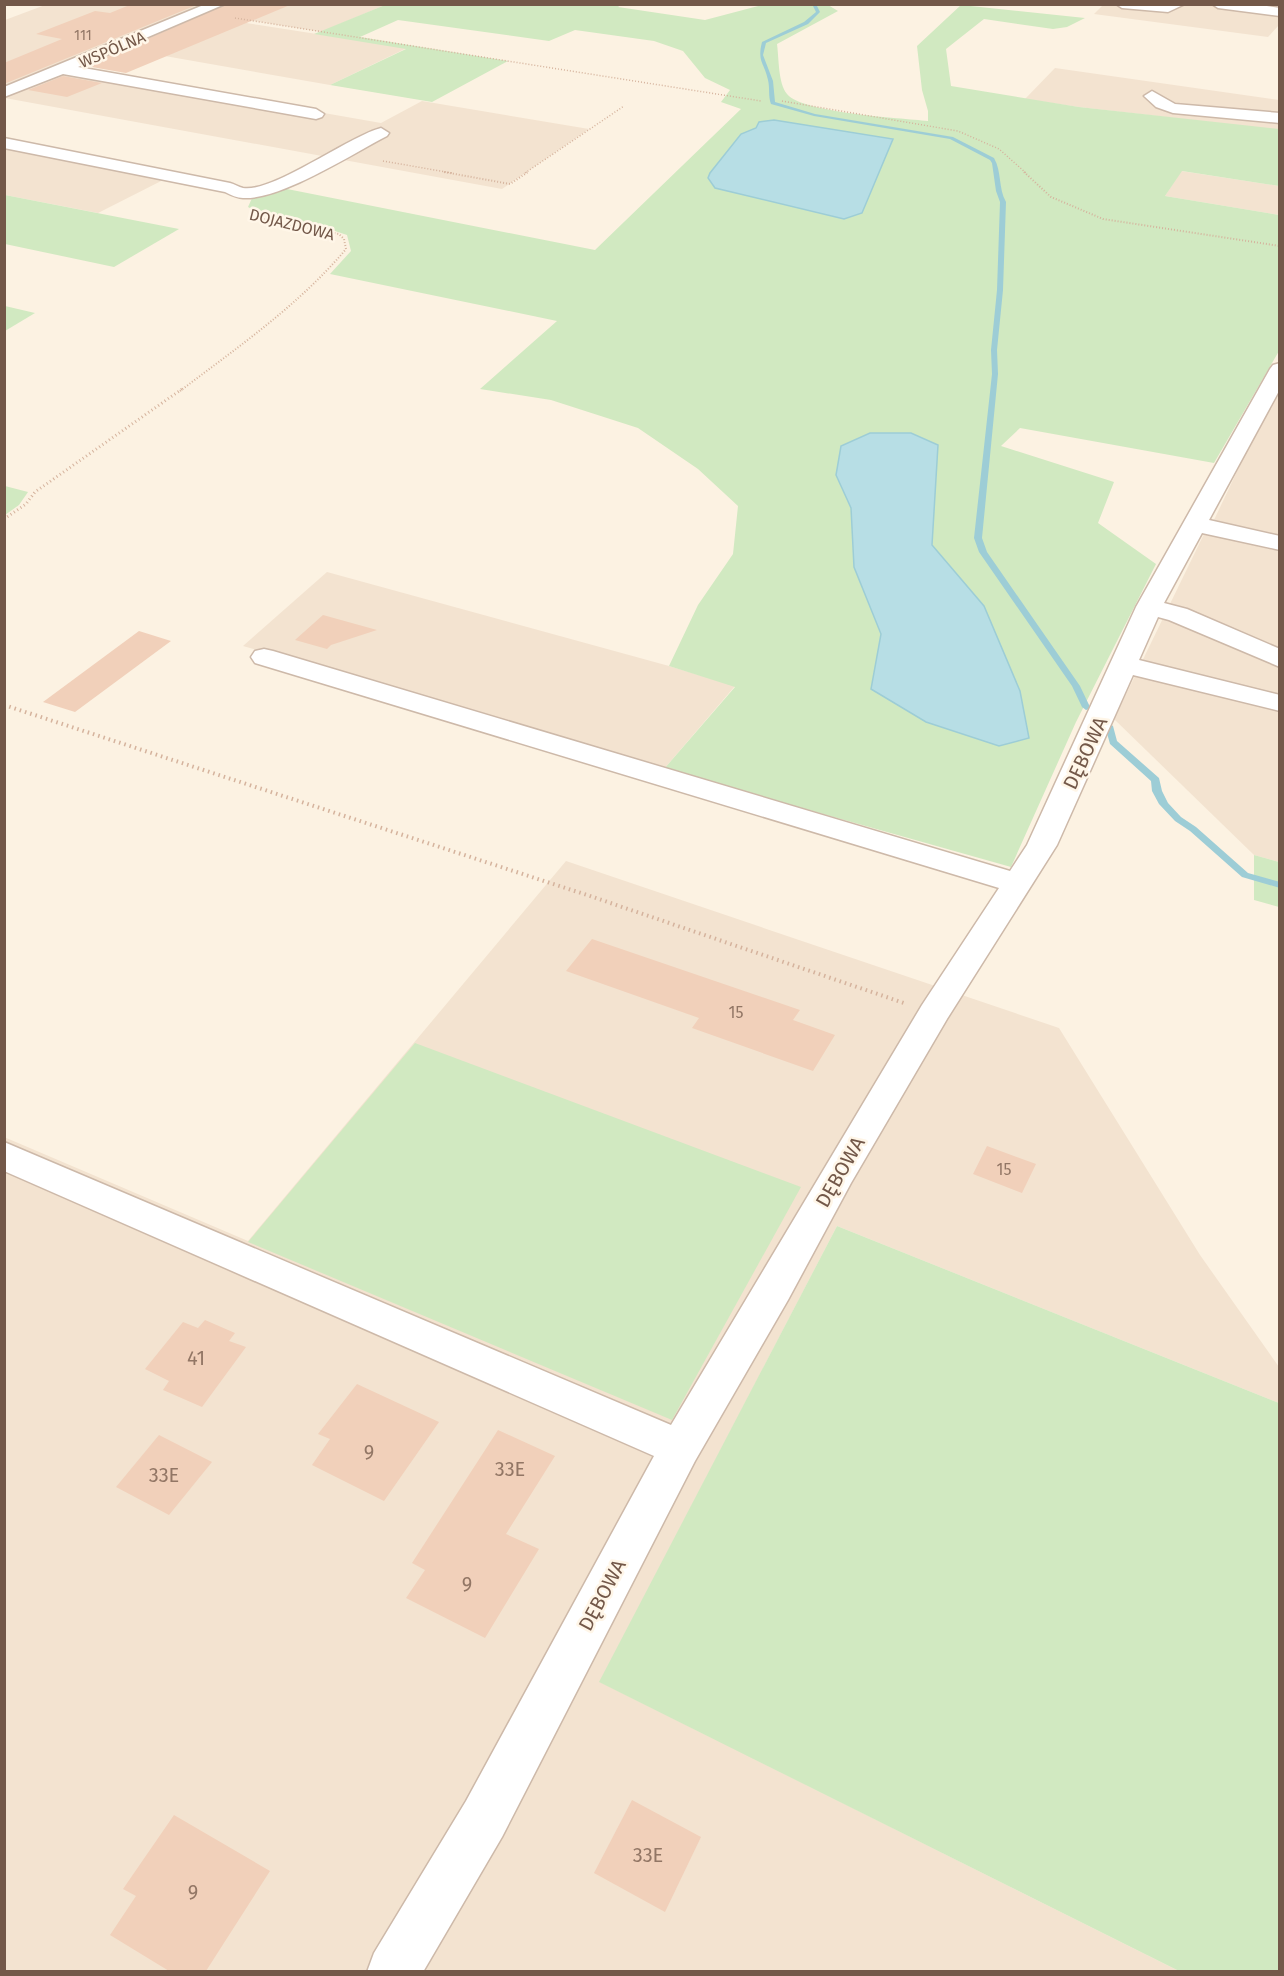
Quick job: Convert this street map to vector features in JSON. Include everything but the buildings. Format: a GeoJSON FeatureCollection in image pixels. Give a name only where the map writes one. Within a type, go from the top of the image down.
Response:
{"type":"FeatureCollection","features":[{"type":"Feature","properties":{"kind":"street","name":"WSPÓLNA"},"geometry":{"type":"LineString","coordinates":[[4,93],[219,4]]}},
{"type":"Feature","properties":{"kind":"street"},"geometry":{"type":"LineString","coordinates":[[1122,4],[1168,8],[1179,4]]}},
{"type":"Feature","properties":{"kind":"street"},"geometry":{"type":"LineString","coordinates":[[1218,4],[1280,12]]}},
{"type":"Feature","properties":{"kind":"street"},"geometry":{"type":"LineString","coordinates":[[62,69],[316,114]]}},
{"type":"Feature","properties":{"kind":"street"},"geometry":{"type":"LineString","coordinates":[[1152,96],[1161,104],[1173,108],[1280,118]]}},
{"type":"Feature","properties":{"kind":"street"},"geometry":{"type":"LineString","coordinates":[[243,193],[271,187],[290,179],[381,133]]}},
{"type":"Feature","properties":{"kind":"street","name":"DOJAZDOWA"},"geometry":{"type":"LineString","coordinates":[[4,143],[230,188],[243,193]]}},
{"type":"Feature","properties":{"kind":"street","name":"DĘBOWA"},"geometry":{"type":"LineString","coordinates":[[393,1971],[484,1819],[680,1448],[934,1013],[1042,845],[1149,607],[1280,369]]}},
{"type":"Feature","properties":{"kind":"street"},"geometry":{"type":"LineString","coordinates":[[1195,524],[1280,543]]}},
{"type":"Feature","properties":{"kind":"street"},"geometry":{"type":"LineString","coordinates":[[1149,607],[1178,614],[1280,659]]}},
{"type":"Feature","properties":{"kind":"street"},"geometry":{"type":"LineString","coordinates":[[264,657],[1017,883]]}},
{"type":"Feature","properties":{"kind":"street"},"geometry":{"type":"LineString","coordinates":[[1124,665],[1161,672],[1238,694],[1280,703]]}},
{"type":"Feature","properties":{"kind":"street"},"geometry":{"type":"LineString","coordinates":[[4,1155],[680,1448]]}},
{"type":"Feature","properties":{"kind":"path"},"geometry":{"type":"LineString","coordinates":[[199,12],[761,101]]}},
{"type":"Feature","properties":{"kind":"path"},"geometry":{"type":"LineString","coordinates":[[782,101],[958,131],[999,149],[1051,197],[1103,219],[1280,246]]}},
{"type":"Feature","properties":{"kind":"path"},"geometry":{"type":"LineString","coordinates":[[341,153],[510,184],[624,106]]}},
{"type":"Feature","properties":{"kind":"path","name":"DOJAZDOWA"},"geometry":{"type":"LineString","coordinates":[[4,519],[26,504],[35,492],[93,453],[258,332],[309,287],[346,249],[344,239],[339,234],[243,213],[240,208],[247,198],[243,193]]}},
{"type":"Feature","properties":{"kind":"path"},"geometry":{"type":"LineString","coordinates":[[4,705],[587,895],[934,1013]]}},
{"type":"Feature","properties":{"kind":"shaded area"},"geometry":{"type":"Polygon","coordinates":[[[228,4],[385,5],[321,32],[207,13],[228,4]]]}},
{"type":"Feature","properties":{"kind":"shaded area"},"geometry":{"type":"Polygon","coordinates":[[[1202,4],[1279,14],[1279,25],[1268,37],[1094,14],[1103,5],[1202,4]]]}},
{"type":"Feature","properties":{"kind":"shaded area"},"geometry":{"type":"Polygon","coordinates":[[[45,5],[212,5],[189,14],[407,48],[330,85],[125,49],[77,70],[381,123],[422,101],[589,129],[502,189],[5,98],[5,20],[45,5]]]}},
{"type":"Feature","properties":{"kind":"shaded area"},"geometry":{"type":"Polygon","coordinates":[[[1055,68],[1279,100],[1279,130],[1025,99],[1055,68]]]}},
{"type":"Feature","properties":{"kind":"shaded area"},"geometry":{"type":"Polygon","coordinates":[[[4,146],[169,177],[98,213],[5,195],[4,146]]]}},
{"type":"Feature","properties":{"kind":"shaded area"},"geometry":{"type":"Polygon","coordinates":[[[1181,171],[1279,186],[1279,215],[1165,196],[1181,171]]]}},
{"type":"Feature","properties":{"kind":"shaded area"},"geometry":{"type":"Polygon","coordinates":[[[1279,383],[1279,535],[1214,520],[1279,383]]]}},
{"type":"Feature","properties":{"kind":"shaded area"},"geometry":{"type":"Polygon","coordinates":[[[1204,534],[1279,551],[1279,862],[1254,855],[1114,719],[1204,534]]]}},
{"type":"Feature","properties":{"kind":"shaded area"},"geometry":{"type":"Polygon","coordinates":[[[327,572],[735,686],[664,769],[243,646],[327,572]]]}},
{"type":"Feature","properties":{"kind":"shaded area"},"geometry":{"type":"Polygon","coordinates":[[[566,861],[1059,1028],[1200,1255],[1279,1367],[1279,1403],[837,1226],[600,1682],[1179,1971],[5,1971],[4,1137],[248,1241],[566,861]]]}},
{"type":"Feature","properties":{"kind":"green space"},"geometry":{"type":"Polygon","coordinates":[[[622,4],[618,7],[705,20],[762,5],[828,5],[838,11],[777,44],[780,77],[787,94],[811,106],[831,110],[928,121],[917,46],[961,5],[1085,18],[1067,27],[1053,29],[984,19],[946,49],[951,86],[1079,107],[1279,129],[1279,186],[1182,171],[1165,196],[1279,215],[1279,351],[1214,463],[1020,428],[1001,446],[1114,482],[1098,523],[1156,564],[1076,722],[1011,867],[664,769],[735,687],[669,666],[698,605],[733,554],[738,506],[698,469],[638,428],[551,400],[480,389],[557,321],[330,274],[351,251],[347,235],[314,224],[265,216],[248,207],[253,196],[282,188],[595,250],[741,109],[721,102],[730,90],[705,78],[683,51],[654,41],[575,30],[549,41],[398,20],[360,37],[508,61],[432,102],[330,85],[406,49],[314,34],[385,5],[622,4]]]}},
{"type":"Feature","properties":{"kind":"green space"},"geometry":{"type":"Polygon","coordinates":[[[5,195],[179,229],[114,267],[5,244],[5,195]]]}},
{"type":"Feature","properties":{"kind":"green space"},"geometry":{"type":"Polygon","coordinates":[[[5,306],[35,313],[5,331],[5,306]]]}},
{"type":"Feature","properties":{"kind":"green space"},"geometry":{"type":"Polygon","coordinates":[[[5,486],[28,492],[19,505],[5,515],[5,486]]]}},
{"type":"Feature","properties":{"kind":"green space"},"geometry":{"type":"Polygon","coordinates":[[[1254,855],[1279,862],[1279,907],[1254,900],[1254,855]]]}},
{"type":"Feature","properties":{"kind":"green space"},"geometry":{"type":"Polygon","coordinates":[[[415,1043],[801,1187],[672,1420],[248,1242],[415,1043]]]}},
{"type":"Feature","properties":{"kind":"green space"},"geometry":{"type":"Polygon","coordinates":[[[837,1226],[1279,1403],[1279,1971],[1179,1971],[599,1682],[837,1226]]]}},
{"type":"Feature","properties":{"kind":"water"},"geometry":{"type":"Polygon","coordinates":[[[774,120],[893,139],[862,213],[844,219],[715,188],[708,178],[710,173],[741,134],[756,128],[759,122],[774,120]]]}},
{"type":"Feature","properties":{"kind":"water"},"geometry":{"type":"Polygon","coordinates":[[[870,433],[911,433],[938,445],[932,545],[984,606],[1020,691],[1029,738],[999,746],[926,722],[871,689],[881,634],[854,567],[851,508],[836,475],[841,446],[870,433]]]}},
{"type":"Feature","properties":{"kind":"waterway"},"geometry":{"type":"LineString","coordinates":[[814,4],[818,12],[806,23],[764,42],[761,55],[771,81],[773,103],[814,115],[951,138],[992,159],[994,163],[1003,202],[1000,290],[994,350],[995,374],[978,538],[983,552],[1076,686],[1086,707]]}},
{"type":"Feature","properties":{"kind":"waterway"},"geometry":{"type":"LineString","coordinates":[[1109,726],[1113,742],[1156,780],[1157,791],[1164,804],[1178,819],[1193,829],[1245,875],[1280,885]]}}]}
